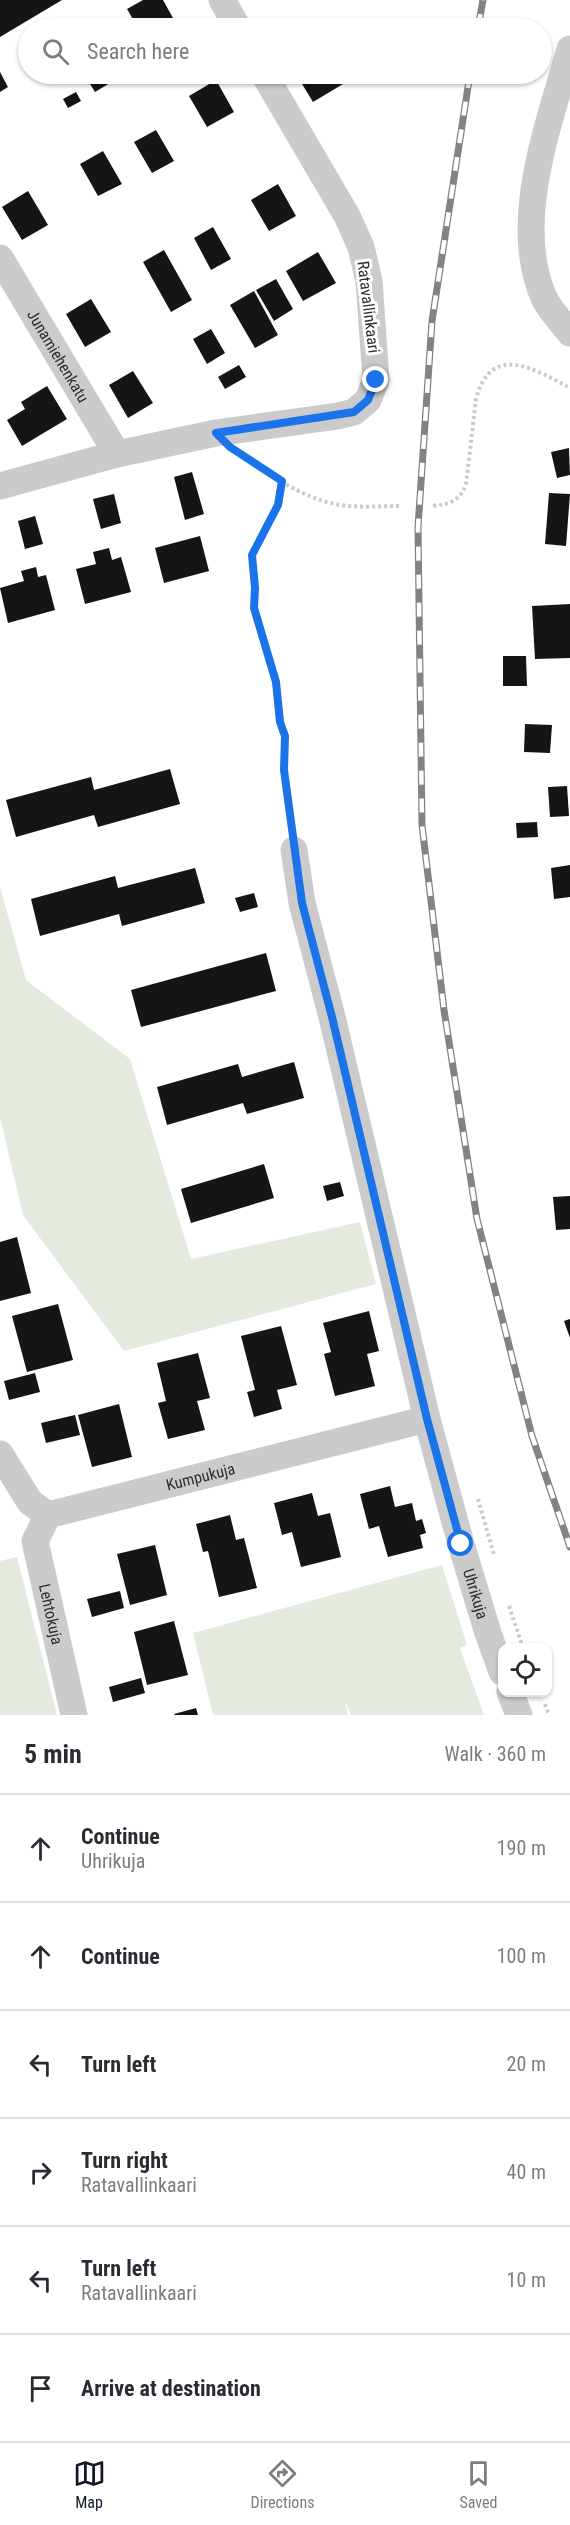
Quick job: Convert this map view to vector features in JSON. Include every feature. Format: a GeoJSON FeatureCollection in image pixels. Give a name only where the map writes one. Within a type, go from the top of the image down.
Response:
{"type":"FeatureCollection","features":[{"type":"Feature","properties":{"kind":"street"},"geometry":{"type":"LineString","coordinates":[[570,50],[539,159],[532,205],[533,263],[546,301],[570,333]]}},
{"type":"Feature","properties":{"kind":"street","name":"Ratavallinkaari"},"geometry":{"type":"LineString","coordinates":[[0,486],[117,454],[216,433],[354,412],[368,400],[376,380],[369,281],[361,247],[347,216],[270,84]]}},
{"type":"Feature","properties":{"kind":"street","name":"Junamiehenkatu"},"geometry":{"type":"LineString","coordinates":[[0,258],[117,454]]}},
{"type":"Feature","properties":{"kind":"street","name":"Uhrikuja"},"geometry":{"type":"LineString","coordinates":[[294,850],[302,903],[332,1017],[427,1419],[461,1544],[498,1661]]}},
{"type":"Feature","properties":{"kind":"street","name":"Kumpukuja"},"geometry":{"type":"LineString","coordinates":[[48,1515],[427,1419]]}},
{"type":"Feature","properties":{"kind":"street"},"geometry":{"type":"LineString","coordinates":[[0,1454],[30,1502],[48,1515]]}},
{"type":"Feature","properties":{"kind":"street","name":"Lehtokuja"},"geometry":{"type":"LineString","coordinates":[[48,1515],[35,1541],[74,1715]]}},
{"type":"Feature","properties":{"kind":"street"},"geometry":{"type":"LineString","coordinates":[[512,1697],[519,1715]]}},
{"type":"Feature","properties":{"kind":"path"},"geometry":{"type":"LineString","coordinates":[[433,506],[455,502],[462,494],[466,484],[476,399],[480,385],[487,374],[501,365],[517,364],[536,370],[570,388]]}},
{"type":"Feature","properties":{"kind":"path"},"geometry":{"type":"LineString","coordinates":[[216,433],[230,447],[282,481],[313,497],[338,505],[401,506]]}},
{"type":"Feature","properties":{"kind":"path"},"geometry":{"type":"LineString","coordinates":[[282,481],[278,505],[252,555],[254,608],[276,682],[280,722],[285,736],[284,770],[294,850]]}},
{"type":"Feature","properties":{"kind":"shaded area"},"geometry":{"type":"Polygon","coordinates":[[[0,887],[26,980],[130,1059],[191,1259],[360,1222],[376,1284],[124,1351],[23,1215],[0,1117],[0,887]]]}},
{"type":"Feature","properties":{"kind":"shaded area"},"geometry":{"type":"Polygon","coordinates":[[[17,1557],[57,1715],[0,1715],[0,1561],[17,1557]]]}},
{"type":"Feature","properties":{"kind":"shaded area"},"geometry":{"type":"Polygon","coordinates":[[[442,1565],[467,1645],[460,1648],[484,1715],[351,1715],[345,1701],[348,1715],[213,1715],[193,1633],[442,1565]]]}},
{"type":"Feature","properties":{"kind":"building"},"geometry":{"type":"Polygon","coordinates":[[[0,0],[62,0],[32,18],[18,18],[18,26],[0,37],[0,0]]]}},
{"type":"Feature","properties":{"kind":"building"},"geometry":{"type":"Polygon","coordinates":[[[143,0],[163,0],[173,18],[132,18],[127,9],[143,0]]]}},
{"type":"Feature","properties":{"kind":"building"},"geometry":{"type":"Polygon","coordinates":[[[0,72],[8,87],[0,92],[0,72]]]}},
{"type":"Feature","properties":{"kind":"building"},"geometry":{"type":"Polygon","coordinates":[[[90,84],[108,84],[95,92],[90,84]]]}},
{"type":"Feature","properties":{"kind":"building"},"geometry":{"type":"Polygon","coordinates":[[[209,84],[218,84],[234,112],[207,127],[189,96],[209,84]]]}},
{"type":"Feature","properties":{"kind":"building"},"geometry":{"type":"Polygon","coordinates":[[[302,84],[343,84],[313,102],[302,84]]]}},
{"type":"Feature","properties":{"kind":"building"},"geometry":{"type":"Polygon","coordinates":[[[76,92],[81,101],[68,108],[63,99],[76,92]]]}},
{"type":"Feature","properties":{"kind":"building"},"geometry":{"type":"Polygon","coordinates":[[[156,130],[174,161],[152,173],[134,142],[156,130]]]}},
{"type":"Feature","properties":{"kind":"building"},"geometry":{"type":"Polygon","coordinates":[[[103,151],[122,184],[98,196],[80,164],[103,151]]]}},
{"type":"Feature","properties":{"kind":"building"},"geometry":{"type":"Polygon","coordinates":[[[278,184],[296,216],[269,231],[251,200],[278,184]]]}},
{"type":"Feature","properties":{"kind":"building"},"geometry":{"type":"Polygon","coordinates":[[[28,191],[48,225],[22,240],[2,207],[28,191]]]}},
{"type":"Feature","properties":{"kind":"building"},"geometry":{"type":"Polygon","coordinates":[[[213,227],[231,259],[211,270],[194,238],[213,227]]]}},
{"type":"Feature","properties":{"kind":"building"},"geometry":{"type":"Polygon","coordinates":[[[164,250],[192,300],[171,312],[143,262],[164,250]]]}},
{"type":"Feature","properties":{"kind":"building"},"geometry":{"type":"Polygon","coordinates":[[[318,252],[336,283],[303,301],[286,271],[318,252]]]}},
{"type":"Feature","properties":{"kind":"building"},"geometry":{"type":"Polygon","coordinates":[[[276,279],[293,309],[274,321],[256,290],[276,279]]]}},
{"type":"Feature","properties":{"kind":"building"},"geometry":{"type":"Polygon","coordinates":[[[254,291],[278,335],[255,348],[230,305],[254,291]]]}},
{"type":"Feature","properties":{"kind":"building"},"geometry":{"type":"Polygon","coordinates":[[[91,299],[111,332],[85,347],[66,314],[91,299]]]}},
{"type":"Feature","properties":{"kind":"building"},"geometry":{"type":"Polygon","coordinates":[[[211,329],[225,353],[207,364],[193,339],[211,329]]]}},
{"type":"Feature","properties":{"kind":"building"},"geometry":{"type":"Polygon","coordinates":[[[239,365],[246,377],[225,389],[218,377],[239,365]]]}},
{"type":"Feature","properties":{"kind":"building"},"geometry":{"type":"Polygon","coordinates":[[[133,371],[153,403],[128,418],[109,385],[133,371]]]}},
{"type":"Feature","properties":{"kind":"building"},"geometry":{"type":"Polygon","coordinates":[[[47,386],[67,419],[22,446],[7,420],[25,409],[21,402],[47,386]]]}},
{"type":"Feature","properties":{"kind":"building"},"geometry":{"type":"Polygon","coordinates":[[[569,448],[570,475],[557,478],[551,452],[569,448]]]}},
{"type":"Feature","properties":{"kind":"building"},"geometry":{"type":"Polygon","coordinates":[[[192,472],[204,514],[185,520],[174,477],[192,472]]]}},
{"type":"Feature","properties":{"kind":"building"},"geometry":{"type":"Polygon","coordinates":[[[549,493],[570,494],[566,546],[545,544],[549,493]]]}},
{"type":"Feature","properties":{"kind":"building"},"geometry":{"type":"Polygon","coordinates":[[[114,494],[121,523],[101,529],[93,499],[114,494]]]}},
{"type":"Feature","properties":{"kind":"building"},"geometry":{"type":"Polygon","coordinates":[[[35,516],[43,544],[25,549],[18,521],[35,516]]]}},
{"type":"Feature","properties":{"kind":"building"},"geometry":{"type":"Polygon","coordinates":[[[200,536],[209,571],[164,583],[155,548],[200,536]]]}},
{"type":"Feature","properties":{"kind":"building"},"geometry":{"type":"Polygon","coordinates":[[[109,548],[112,560],[121,557],[131,592],[85,604],[76,569],[96,564],[93,552],[109,548]]]}},
{"type":"Feature","properties":{"kind":"building"},"geometry":{"type":"Polygon","coordinates":[[[36,567],[38,577],[46,575],[55,610],[8,623],[0,588],[24,581],[21,571],[36,567]]]}},
{"type":"Feature","properties":{"kind":"building"},"geometry":{"type":"Polygon","coordinates":[[[570,604],[570,658],[535,659],[532,606],[570,604]]]}},
{"type":"Feature","properties":{"kind":"building"},"geometry":{"type":"Polygon","coordinates":[[[503,656],[526,656],[527,686],[503,686],[503,656]]]}},
{"type":"Feature","properties":{"kind":"building"},"geometry":{"type":"Polygon","coordinates":[[[525,724],[552,725],[550,753],[524,752],[525,724]]]}},
{"type":"Feature","properties":{"kind":"building"},"geometry":{"type":"Polygon","coordinates":[[[170,769],[180,804],[98,827],[94,815],[16,837],[6,800],[91,777],[94,790],[170,769]]]}},
{"type":"Feature","properties":{"kind":"building"},"geometry":{"type":"Polygon","coordinates":[[[567,786],[569,816],[550,817],[548,787],[567,786]]]}},
{"type":"Feature","properties":{"kind":"building"},"geometry":{"type":"Polygon","coordinates":[[[537,822],[538,837],[517,838],[516,823],[537,822]]]}},
{"type":"Feature","properties":{"kind":"building"},"geometry":{"type":"Polygon","coordinates":[[[570,865],[570,897],[554,899],[551,868],[570,865]]]}},
{"type":"Feature","properties":{"kind":"building"},"geometry":{"type":"Polygon","coordinates":[[[195,868],[205,903],[122,926],[119,914],[40,936],[31,899],[115,876],[118,888],[195,868]]]}},
{"type":"Feature","properties":{"kind":"building"},"geometry":{"type":"Polygon","coordinates":[[[254,893],[258,907],[240,912],[235,898],[254,893]]]}},
{"type":"Feature","properties":{"kind":"building"},"geometry":{"type":"Polygon","coordinates":[[[266,953],[276,991],[141,1027],[131,990],[266,953]]]}},
{"type":"Feature","properties":{"kind":"building"},"geometry":{"type":"Polygon","coordinates":[[[294,1062],[304,1098],[247,1114],[243,1103],[167,1125],[157,1087],[238,1064],[242,1077],[294,1062]]]}},
{"type":"Feature","properties":{"kind":"building"},"geometry":{"type":"Polygon","coordinates":[[[264,1164],[274,1198],[191,1223],[181,1189],[264,1164]]]}},
{"type":"Feature","properties":{"kind":"building"},"geometry":{"type":"Polygon","coordinates":[[[340,1182],[344,1196],[327,1201],[323,1186],[340,1182]]]}},
{"type":"Feature","properties":{"kind":"building"},"geometry":{"type":"Polygon","coordinates":[[[570,1196],[570,1229],[556,1230],[553,1197],[570,1196]]]}},
{"type":"Feature","properties":{"kind":"building"},"geometry":{"type":"Polygon","coordinates":[[[17,1237],[31,1293],[0,1301],[0,1242],[17,1237]]]}},
{"type":"Feature","properties":{"kind":"building"},"geometry":{"type":"Polygon","coordinates":[[[58,1304],[73,1360],[27,1372],[12,1316],[58,1304]]]}},
{"type":"Feature","properties":{"kind":"building"},"geometry":{"type":"Polygon","coordinates":[[[369,1311],[379,1351],[367,1354],[375,1386],[335,1396],[324,1354],[331,1352],[323,1323],[369,1311]]]}},
{"type":"Feature","properties":{"kind":"building"},"geometry":{"type":"Polygon","coordinates":[[[570,1319],[570,1338],[564,1321],[570,1319]]]}},
{"type":"Feature","properties":{"kind":"building"},"geometry":{"type":"Polygon","coordinates":[[[281,1326],[297,1385],[277,1390],[282,1409],[254,1417],[247,1392],[255,1390],[241,1336],[281,1326]]]}},
{"type":"Feature","properties":{"kind":"building"},"geometry":{"type":"Polygon","coordinates":[[[198,1353],[210,1398],[197,1401],[205,1430],[168,1439],[158,1403],[166,1401],[157,1363],[198,1353]]]}},
{"type":"Feature","properties":{"kind":"building"},"geometry":{"type":"Polygon","coordinates":[[[35,1373],[40,1392],[9,1400],[4,1381],[35,1373]]]}},
{"type":"Feature","properties":{"kind":"building"},"geometry":{"type":"Polygon","coordinates":[[[119,1404],[132,1457],[92,1467],[78,1415],[119,1404]]]}},
{"type":"Feature","properties":{"kind":"building"},"geometry":{"type":"Polygon","coordinates":[[[75,1415],[80,1435],[46,1443],[41,1423],[75,1415]]]}},
{"type":"Feature","properties":{"kind":"building"},"geometry":{"type":"Polygon","coordinates":[[[390,1486],[395,1507],[412,1503],[416,1521],[422,1519],[426,1533],[420,1535],[423,1548],[388,1557],[379,1526],[369,1529],[360,1494],[390,1486]]]}},
{"type":"Feature","properties":{"kind":"building"},"geometry":{"type":"Polygon","coordinates":[[[312,1493],[318,1516],[330,1513],[341,1557],[301,1567],[292,1532],[282,1535],[274,1503],[312,1493]]]}},
{"type":"Feature","properties":{"kind":"building"},"geometry":{"type":"Polygon","coordinates":[[[230,1515],[236,1540],[244,1538],[257,1588],[219,1597],[208,1551],[203,1552],[196,1524],[230,1515]]]}},
{"type":"Feature","properties":{"kind":"building"},"geometry":{"type":"Polygon","coordinates":[[[155,1545],[167,1595],[130,1605],[117,1554],[155,1545]]]}},
{"type":"Feature","properties":{"kind":"building"},"geometry":{"type":"Polygon","coordinates":[[[120,1591],[124,1608],[92,1617],[87,1599],[120,1591]]]}},
{"type":"Feature","properties":{"kind":"building"},"geometry":{"type":"Polygon","coordinates":[[[174,1621],[188,1675],[147,1685],[134,1632],[174,1621]]]}},
{"type":"Feature","properties":{"kind":"building"},"geometry":{"type":"Polygon","coordinates":[[[141,1678],[145,1693],[113,1702],[109,1687],[141,1678]]]}},
{"type":"Feature","properties":{"kind":"building"},"geometry":{"type":"Polygon","coordinates":[[[196,1708],[198,1715],[174,1714],[196,1708]]]}},
{"type":"Feature","properties":{"kind":"railway"},"geometry":{"type":"LineString","coordinates":[[480,18],[483,0]]}},
{"type":"Feature","properties":{"kind":"railway"},"geometry":{"type":"LineString","coordinates":[[468,84],[432,321],[418,527],[422,825],[444,1010],[477,1219],[532,1436],[570,1547]]}},
{"type":"Feature","properties":{"kind":"route"},"geometry":{"type":"LineString","coordinates":[[376,380],[368,400],[354,412],[216,433],[230,447],[282,481],[278,505],[268,520],[252,555],[254,608],[276,682],[280,722],[285,736],[286,796],[302,903],[332,1017],[427,1419],[461,1544]]}}]}
